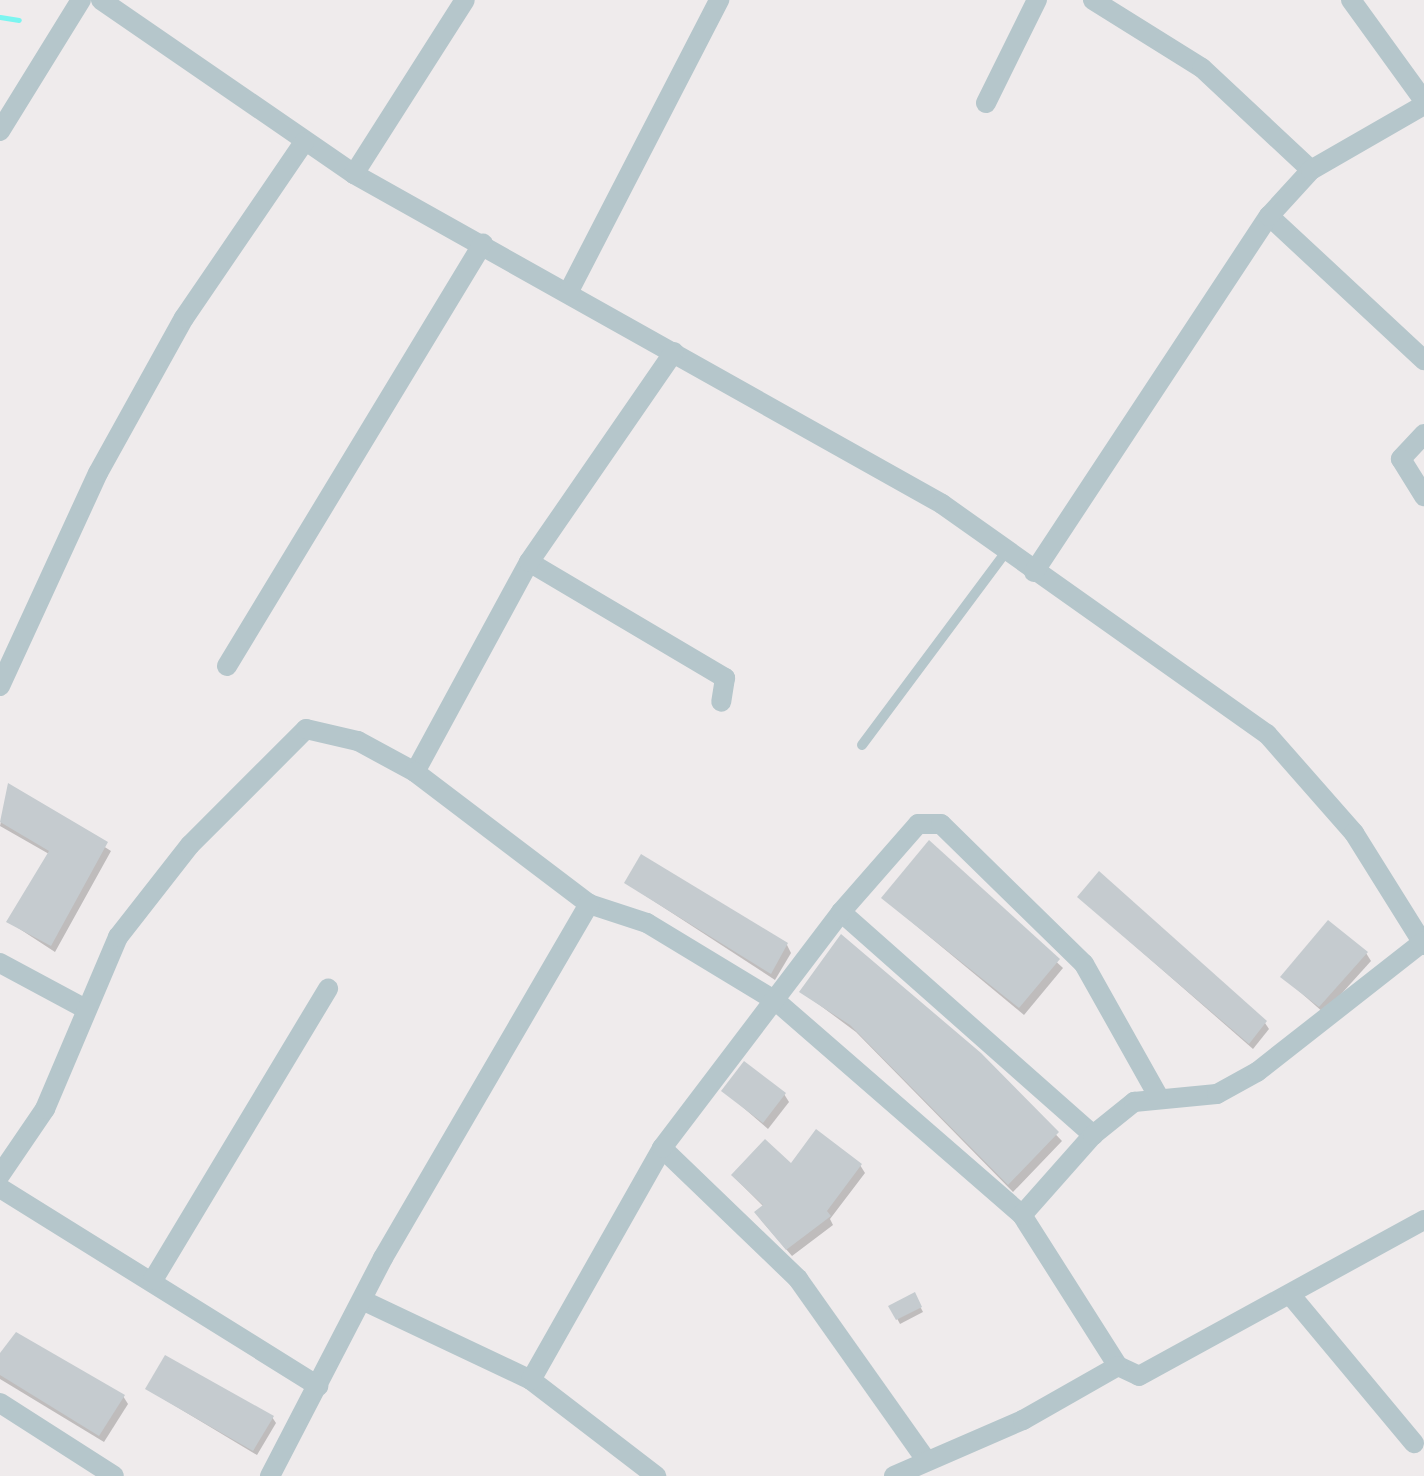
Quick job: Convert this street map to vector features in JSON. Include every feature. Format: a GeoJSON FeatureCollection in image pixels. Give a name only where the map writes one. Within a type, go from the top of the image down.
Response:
{"type":"FeatureCollection","features":[{"type":"Feature","properties":{"kind":"street"},"geometry":{"type":"LineString","coordinates":[[0,131],[81,0]]}},
{"type":"Feature","properties":{"kind":"street"},"geometry":{"type":"LineString","coordinates":[[101,0],[354,174],[942,504],[1005,553],[1267,734],[1354,833],[1423,944],[1257,1072],[1217,1094],[1158,1096],[1134,1102],[1093,1135],[1022,1215]]}},
{"type":"Feature","properties":{"kind":"street"},"geometry":{"type":"LineString","coordinates":[[354,174],[465,0]]}},
{"type":"Feature","properties":{"kind":"street"},"geometry":{"type":"LineString","coordinates":[[568,293],[719,0]]}},
{"type":"Feature","properties":{"kind":"street"},"geometry":{"type":"LineString","coordinates":[[986,103],[1037,0]]}},
{"type":"Feature","properties":{"kind":"street"},"geometry":{"type":"LineString","coordinates":[[1093,0],[1202,68],[1311,170]]}},
{"type":"Feature","properties":{"kind":"street"},"geometry":{"type":"LineString","coordinates":[[1034,572],[1269,216],[1311,170],[1424,103],[1351,0]]}},
{"type":"Feature","properties":{"kind":"street"},"geometry":{"type":"LineString","coordinates":[[0,686],[98,473],[184,318],[304,142]]}},
{"type":"Feature","properties":{"kind":"street"},"geometry":{"type":"LineString","coordinates":[[1269,216],[1424,360]]}},
{"type":"Feature","properties":{"kind":"street"},"geometry":{"type":"LineString","coordinates":[[227,666],[483,244]]}},
{"type":"Feature","properties":{"kind":"street"},"geometry":{"type":"LineString","coordinates":[[415,772],[529,562],[674,352]]}},
{"type":"Feature","properties":{"kind":"street"},"geometry":{"type":"LineString","coordinates":[[1424,434],[1401,459],[1424,496]]}},
{"type":"Feature","properties":{"kind":"street"},"geometry":{"type":"LineString","coordinates":[[529,562],[725,678],[721,702]]}},
{"type":"Feature","properties":{"kind":"street"},"geometry":{"type":"LineString","coordinates":[[0,1175],[45,1109],[82,1007],[144,902],[291,739],[306,729],[332,733],[415,772],[589,904],[647,923],[776,1001],[1022,1215],[1118,1366],[1139,1376],[1293,1298],[1424,1220]]}},
{"type":"Feature","properties":{"kind":"street"},"geometry":{"type":"LineString","coordinates":[[531,1380],[662,1148],[841,912],[918,824],[941,824],[1084,964],[1158,1096]]}},
{"type":"Feature","properties":{"kind":"street"},"geometry":{"type":"LineString","coordinates":[[270,1476],[362,1300],[589,904]]}},
{"type":"Feature","properties":{"kind":"street"},"geometry":{"type":"LineString","coordinates":[[841,912],[1093,1135]]}},
{"type":"Feature","properties":{"kind":"street"},"geometry":{"type":"LineString","coordinates":[[0,963],[82,1007]]}},
{"type":"Feature","properties":{"kind":"street"},"geometry":{"type":"LineString","coordinates":[[153,1280],[328,989]]}},
{"type":"Feature","properties":{"kind":"street"},"geometry":{"type":"LineString","coordinates":[[662,1148],[798,1279],[926,1460]]}},
{"type":"Feature","properties":{"kind":"street"},"geometry":{"type":"LineString","coordinates":[[0,1188],[153,1280],[318,1386]]}},
{"type":"Feature","properties":{"kind":"street"},"geometry":{"type":"LineString","coordinates":[[1293,1298],[1414,1443]]}},
{"type":"Feature","properties":{"kind":"street"},"geometry":{"type":"LineString","coordinates":[[362,1300],[531,1380],[656,1476]]}},
{"type":"Feature","properties":{"kind":"street"},"geometry":{"type":"LineString","coordinates":[[894,1476],[1023,1420],[1118,1366]]}},
{"type":"Feature","properties":{"kind":"street"},"geometry":{"type":"LineString","coordinates":[[0,1403],[114,1476]]}},
{"type":"Feature","properties":{"kind":"lane"},"geometry":{"type":"LineString","coordinates":[[862,745],[1005,553]]}},
{"type":"Feature","properties":{"kind":"building"},"geometry":{"type":"Polygon","coordinates":[[[8,783],[108,842],[51,946],[6,922],[49,851],[0,822],[8,783]]]}},
{"type":"Feature","properties":{"kind":"building"},"geometry":{"type":"Polygon","coordinates":[[[929,840],[1060,959],[1019,1008],[881,898],[929,840]]]}},
{"type":"Feature","properties":{"kind":"building"},"geometry":{"type":"Polygon","coordinates":[[[641,854],[788,943],[771,974],[624,883],[641,854]]]}},
{"type":"Feature","properties":{"kind":"building"},"geometry":{"type":"Polygon","coordinates":[[[1099,871],[1267,1021],[1249,1044],[1077,897],[1099,871]]]}},
{"type":"Feature","properties":{"kind":"building"},"geometry":{"type":"Polygon","coordinates":[[[1328,920],[1368,952],[1319,1007],[1280,977],[1328,920]]]}},
{"type":"Feature","properties":{"kind":"building"},"geometry":{"type":"Polygon","coordinates":[[[841,934],[981,1053],[1059,1132],[1008,1185],[850,1025],[799,992],[841,934]]]}},
{"type":"Feature","properties":{"kind":"building"},"geometry":{"type":"Polygon","coordinates":[[[744,1061],[786,1093],[763,1123],[721,1091],[744,1061]]]}},
{"type":"Feature","properties":{"kind":"building"},"geometry":{"type":"Polygon","coordinates":[[[816,1129],[862,1164],[827,1211],[831,1216],[786,1250],[754,1212],[763,1205],[731,1175],[765,1139],[791,1163],[816,1129]]]}},
{"type":"Feature","properties":{"kind":"building"},"geometry":{"type":"Polygon","coordinates":[[[915,1292],[922,1307],[896,1320],[888,1306],[915,1292]]]}},
{"type":"Feature","properties":{"kind":"building"},"geometry":{"type":"Polygon","coordinates":[[[16,1332],[125,1395],[99,1436],[0,1375],[0,1353],[16,1332]]]}},
{"type":"Feature","properties":{"kind":"building"},"geometry":{"type":"Polygon","coordinates":[[[165,1355],[274,1416],[253,1451],[145,1389],[165,1355]]]}},
{"type":"Feature","properties":{"kind":"waterway"},"geometry":{"type":"LineString","coordinates":[[0,17],[19,20]]}}]}
